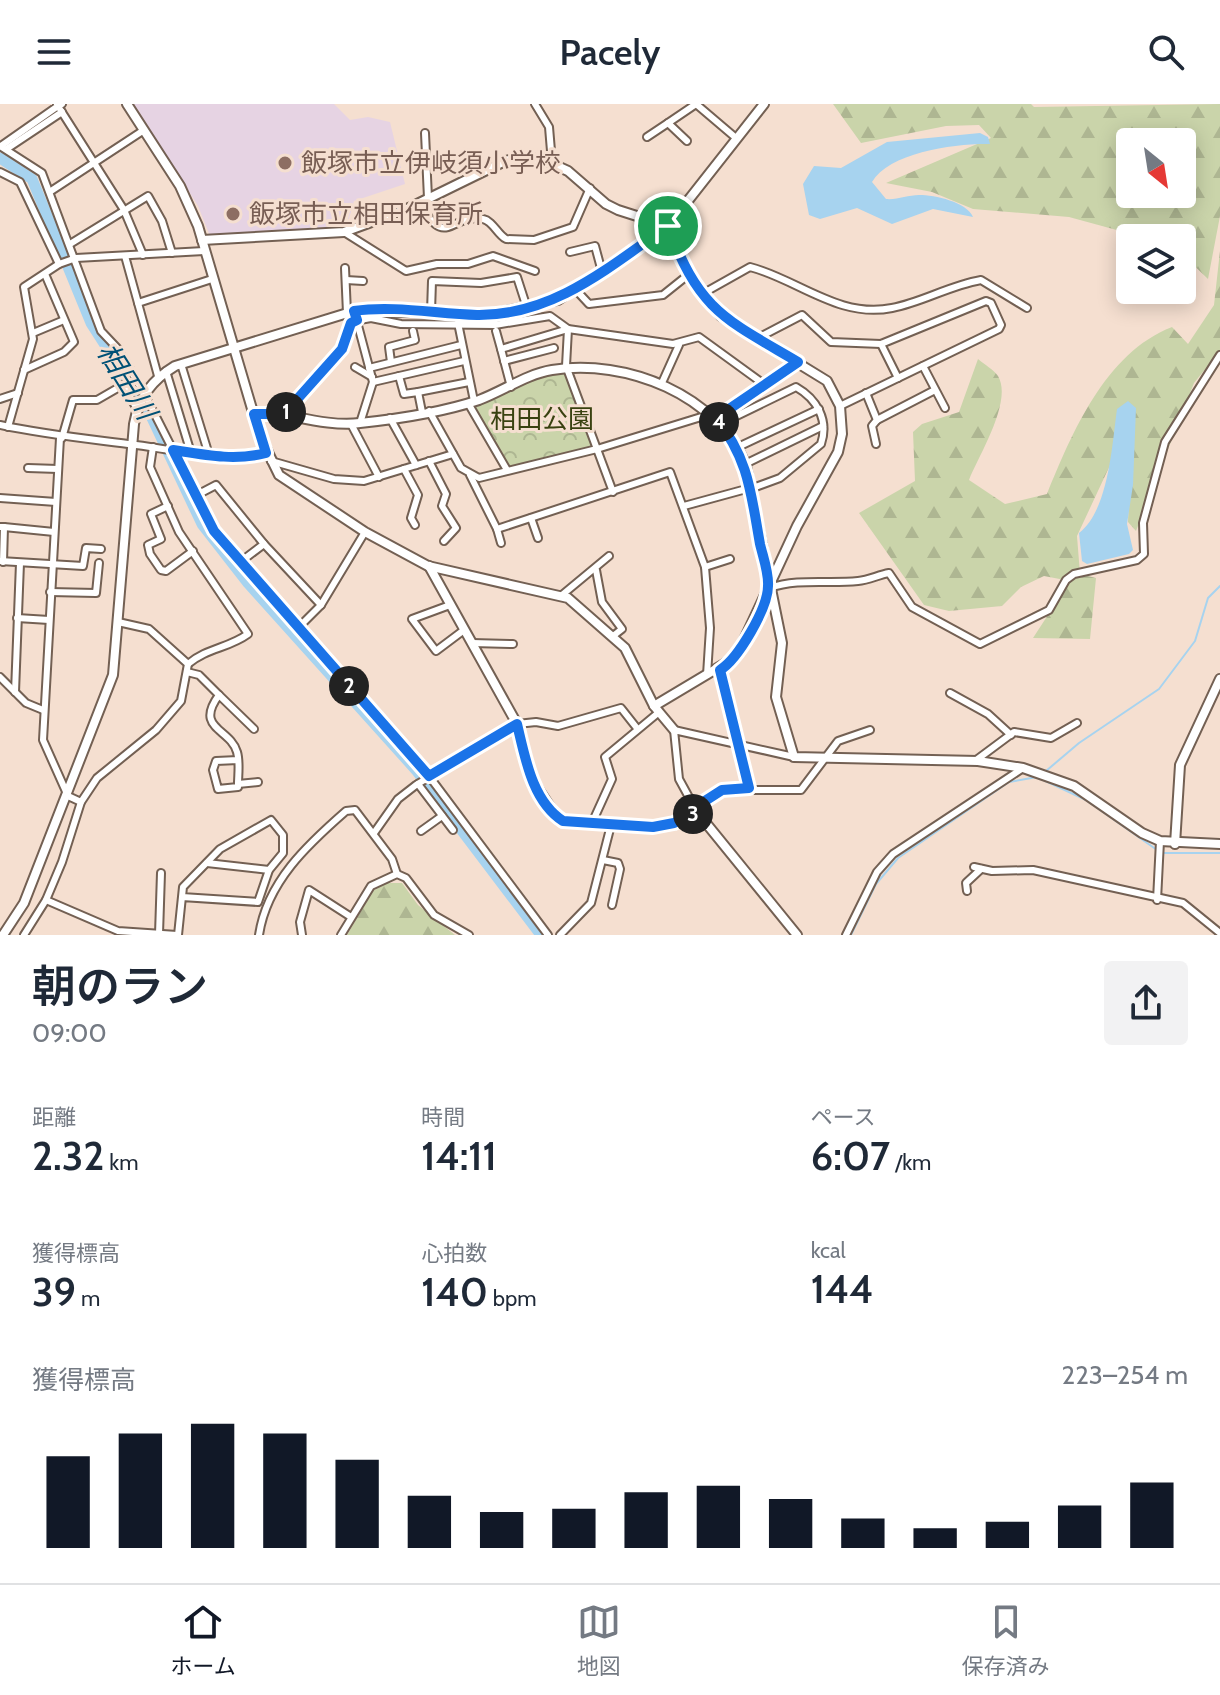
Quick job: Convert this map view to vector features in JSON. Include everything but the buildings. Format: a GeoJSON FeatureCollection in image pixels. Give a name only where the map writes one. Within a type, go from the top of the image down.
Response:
{"type":"FeatureCollection","features":[{"type":"Feature","properties":{"kind":"street"},"geometry":{"type":"LineString","coordinates":[[127,104],[180,186],[202,240],[268,457],[292,486],[365,532],[428,566],[562,595],[613,636],[633,660],[656,709],[674,730],[679,779],[696,810],[797,935]]}},
{"type":"Feature","properties":{"kind":"street"},"geometry":{"type":"LineString","coordinates":[[537,104],[549,127],[552,163]]}},
{"type":"Feature","properties":{"kind":"street"},"geometry":{"type":"LineString","coordinates":[[647,137],[696,104],[736,138]]}},
{"type":"Feature","properties":{"kind":"street"},"geometry":{"type":"LineString","coordinates":[[3,935],[24,903],[109,690],[138,408],[144,394],[162,374],[181,364],[234,347],[353,314],[492,314],[558,300],[668,226],[764,104]]}},
{"type":"Feature","properties":{"kind":"street"},"geometry":{"type":"LineString","coordinates":[[143,255],[124,210],[60,106],[3,147],[42,173],[101,331],[118,349],[144,394],[214,531],[424,780],[548,935]]}},
{"type":"Feature","properties":{"kind":"street"},"geometry":{"type":"LineString","coordinates":[[668,123],[687,141]]}},
{"type":"Feature","properties":{"kind":"street"},"geometry":{"type":"LineString","coordinates":[[51,191],[144,130]]}},
{"type":"Feature","properties":{"kind":"street"},"geometry":{"type":"LineString","coordinates":[[425,133],[424,200],[428,217],[448,230],[479,218],[490,222],[502,237],[534,240],[577,224],[590,188]]}},
{"type":"Feature","properties":{"kind":"street"},"geometry":{"type":"LineString","coordinates":[[202,240],[344,232],[424,200],[515,157],[552,163],[618,210],[668,226]]}},
{"type":"Feature","properties":{"kind":"street"},"geometry":{"type":"LineString","coordinates":[[0,172],[20,182],[59,264]]}},
{"type":"Feature","properties":{"kind":"street"},"geometry":{"type":"LineString","coordinates":[[70,244],[148,196],[162,221],[172,253]]}},
{"type":"Feature","properties":{"kind":"street"},"geometry":{"type":"LineString","coordinates":[[592,823],[612,779],[605,757],[656,709],[731,663],[744,644],[797,526],[838,452],[842,434],[840,406],[827,381],[721,316],[688,275],[668,226]]}},
{"type":"Feature","properties":{"kind":"street"},"geometry":{"type":"LineString","coordinates":[[344,232],[406,271],[437,264],[468,264],[493,256],[535,271]]}},
{"type":"Feature","properties":{"kind":"street"},"geometry":{"type":"LineString","coordinates":[[570,252],[595,246],[602,272]]}},
{"type":"Feature","properties":{"kind":"street"},"geometry":{"type":"LineString","coordinates":[[204,251],[76,258],[59,264],[24,287],[33,333],[18,393],[4,426],[61,438],[209,455],[268,457],[347,481],[379,477],[453,454]]}},
{"type":"Feature","properties":{"kind":"street"},"geometry":{"type":"LineString","coordinates":[[125,256],[138,303],[191,453]]}},
{"type":"Feature","properties":{"kind":"street"},"geometry":{"type":"LineString","coordinates":[[702,294],[750,267],[783,280],[797,290],[839,304],[872,310],[890,309],[929,296],[947,286],[981,280],[1027,308]]}},
{"type":"Feature","properties":{"kind":"street"},"geometry":{"type":"LineString","coordinates":[[345,268],[353,314],[372,380],[356,424],[379,477]]}},
{"type":"Feature","properties":{"kind":"street"},"geometry":{"type":"LineString","coordinates":[[24,370],[64,352],[74,342],[45,274]]}},
{"type":"Feature","properties":{"kind":"street"},"geometry":{"type":"LineString","coordinates":[[576,290],[589,304],[622,297],[649,298],[663,295],[688,275]]}},
{"type":"Feature","properties":{"kind":"street"},"geometry":{"type":"LineString","coordinates":[[431,312],[432,281],[481,283],[517,277],[527,308]]}},
{"type":"Feature","properties":{"kind":"street"},"geometry":{"type":"LineString","coordinates":[[138,303],[212,279]]}},
{"type":"Feature","properties":{"kind":"street"},"geometry":{"type":"LineString","coordinates":[[346,280],[363,281]]}},
{"type":"Feature","properties":{"kind":"street"},"geometry":{"type":"LineString","coordinates":[[758,338],[802,315],[831,342],[881,344],[986,301],[991,303],[999,329],[840,406]]}},
{"type":"Feature","properties":{"kind":"street"},"geometry":{"type":"LineString","coordinates":[[353,314],[401,324],[498,324],[540,316],[558,320],[568,329],[568,369],[613,492]]}},
{"type":"Feature","properties":{"kind":"street"},"geometry":{"type":"LineString","coordinates":[[284,414],[342,349],[353,314]]}},
{"type":"Feature","properties":{"kind":"street"},"geometry":{"type":"LineString","coordinates":[[33,333],[64,320]]}},
{"type":"Feature","properties":{"kind":"street"},"geometry":{"type":"LineString","coordinates":[[458,323],[471,402],[507,470]]}},
{"type":"Feature","properties":{"kind":"street"},"geometry":{"type":"LineString","coordinates":[[501,349],[568,329],[679,345],[699,337],[765,385]]}},
{"type":"Feature","properties":{"kind":"street"},"geometry":{"type":"LineString","coordinates":[[391,362],[389,347],[415,340],[413,331]]}},
{"type":"Feature","properties":{"kind":"street"},"geometry":{"type":"LineString","coordinates":[[496,331],[511,387]]}},
{"type":"Feature","properties":{"kind":"street"},"geometry":{"type":"LineString","coordinates":[[881,344],[898,378]]}},
{"type":"Feature","properties":{"kind":"street"},"geometry":{"type":"LineString","coordinates":[[369,368],[461,345]]}},
{"type":"Feature","properties":{"kind":"street"},"geometry":{"type":"LineString","coordinates":[[661,385],[679,345]]}},
{"type":"Feature","properties":{"kind":"street"},"geometry":{"type":"LineString","coordinates":[[504,361],[554,348]]}},
{"type":"Feature","properties":{"kind":"street"},"geometry":{"type":"LineString","coordinates":[[769,588],[807,580],[825,583],[864,580],[889,573],[912,607],[973,643],[987,642],[1049,610],[1066,580],[1074,574],[1137,560],[1144,554],[1143,523],[1165,442],[1220,355]]}},
{"type":"Feature","properties":{"kind":"street"},"geometry":{"type":"LineString","coordinates":[[355,367],[372,380],[464,361]]}},
{"type":"Feature","properties":{"kind":"street"},"geometry":{"type":"LineString","coordinates":[[716,419],[798,362]]}},
{"type":"Feature","properties":{"kind":"street"},"geometry":{"type":"LineString","coordinates":[[181,364],[209,455]]}},
{"type":"Feature","properties":{"kind":"street"},"geometry":{"type":"LineString","coordinates":[[923,366],[945,408]]}},
{"type":"Feature","properties":{"kind":"street"},"geometry":{"type":"LineString","coordinates":[[254,414],[284,414],[356,424],[471,402],[535,375],[568,369],[613,372],[661,385],[716,419],[738,447],[745,464],[782,643],[776,697],[794,757]]}},
{"type":"Feature","properties":{"kind":"street"},"geometry":{"type":"LineString","coordinates":[[399,376],[404,394],[469,382]]}},
{"type":"Feature","properties":{"kind":"street"},"geometry":{"type":"LineString","coordinates":[[81,802],[68,796],[46,754],[43,710],[61,438],[73,400],[97,400],[123,385],[138,408]]}},
{"type":"Feature","properties":{"kind":"street"},"geometry":{"type":"LineString","coordinates":[[470,475],[483,478],[716,419],[796,387],[819,409],[824,440],[780,478],[684,506]]}},
{"type":"Feature","properties":{"kind":"street"},"geometry":{"type":"LineString","coordinates":[[876,444],[872,426],[877,420],[935,390]]}},
{"type":"Feature","properties":{"kind":"street"},"geometry":{"type":"LineString","coordinates":[[418,392],[426,411],[470,475],[501,543]]}},
{"type":"Feature","properties":{"kind":"street"},"geometry":{"type":"LineString","coordinates":[[0,399],[18,393]]}},
{"type":"Feature","properties":{"kind":"street"},"geometry":{"type":"LineString","coordinates":[[866,393],[877,420]]}},
{"type":"Feature","properties":{"kind":"street"},"geometry":{"type":"LineString","coordinates":[[738,447],[819,409]]}},
{"type":"Feature","properties":{"kind":"street"},"geometry":{"type":"LineString","coordinates":[[390,418],[416,465]]}},
{"type":"Feature","properties":{"kind":"street"},"geometry":{"type":"LineString","coordinates":[[745,464],[823,426]]}},
{"type":"Feature","properties":{"kind":"street"},"geometry":{"type":"LineString","coordinates":[[24,935],[46,900],[81,802],[97,778],[138,746],[181,701],[188,668],[203,653],[231,646],[248,634],[179,532],[150,467],[157,448]]}},
{"type":"Feature","properties":{"kind":"street"},"geometry":{"type":"LineString","coordinates":[[429,461],[446,494],[442,506],[444,513],[456,528],[444,541]]}},
{"type":"Feature","properties":{"kind":"street"},"geometry":{"type":"LineString","coordinates":[[28,468],[58,469]]}},
{"type":"Feature","properties":{"kind":"street"},"geometry":{"type":"LineString","coordinates":[[404,469],[418,495],[411,518],[415,525]]}},
{"type":"Feature","properties":{"kind":"street"},"geometry":{"type":"LineString","coordinates":[[497,529],[670,472],[705,567],[710,628],[707,677]]}},
{"type":"Feature","properties":{"kind":"street"},"geometry":{"type":"LineString","coordinates":[[195,496],[216,485],[264,544],[321,605]]}},
{"type":"Feature","properties":{"kind":"street"},"geometry":{"type":"LineString","coordinates":[[0,498],[56,502]]}},
{"type":"Feature","properties":{"kind":"street"},"geometry":{"type":"LineString","coordinates":[[168,506],[151,514],[161,539],[148,545],[150,554],[161,570],[166,571],[193,551]]}},
{"type":"Feature","properties":{"kind":"street"},"geometry":{"type":"LineString","coordinates":[[531,518],[538,538]]}},
{"type":"Feature","properties":{"kind":"street"},"geometry":{"type":"LineString","coordinates":[[54,532],[2,527],[2,562],[83,566],[86,548],[101,549]]}},
{"type":"Feature","properties":{"kind":"street"},"geometry":{"type":"LineString","coordinates":[[298,628],[321,605],[365,532]]}},
{"type":"Feature","properties":{"kind":"street"},"geometry":{"type":"LineString","coordinates":[[239,563],[264,544]]}},
{"type":"Feature","properties":{"kind":"street"},"geometry":{"type":"LineString","coordinates":[[562,595],[596,570],[609,556]]}},
{"type":"Feature","properties":{"kind":"street"},"geometry":{"type":"LineString","coordinates":[[705,567],[730,559]]}},
{"type":"Feature","properties":{"kind":"street"},"geometry":{"type":"LineString","coordinates":[[15,692],[20,563]]}},
{"type":"Feature","properties":{"kind":"street"},"geometry":{"type":"LineString","coordinates":[[50,592],[96,593],[99,563]]}},
{"type":"Feature","properties":{"kind":"street"},"geometry":{"type":"LineString","coordinates":[[428,566],[517,724],[528,769],[550,811],[563,821],[663,825],[696,810],[722,790],[749,788],[795,792],[807,786],[821,760],[838,741],[870,730]]}},
{"type":"Feature","properties":{"kind":"street"},"geometry":{"type":"LineString","coordinates":[[596,570],[602,602],[622,629],[613,636]]}},
{"type":"Feature","properties":{"kind":"street"},"geometry":{"type":"LineString","coordinates":[[450,605],[412,619],[436,651],[464,630]]}},
{"type":"Feature","properties":{"kind":"street"},"geometry":{"type":"LineString","coordinates":[[17,618],[49,620]]}},
{"type":"Feature","properties":{"kind":"street"},"geometry":{"type":"LineString","coordinates":[[118,622],[149,629],[188,668],[207,680],[254,729]]}},
{"type":"Feature","properties":{"kind":"street"},"geometry":{"type":"LineString","coordinates":[[472,643],[513,644]]}},
{"type":"Feature","properties":{"kind":"street"},"geometry":{"type":"LineString","coordinates":[[720,670],[749,788]]}},
{"type":"Feature","properties":{"kind":"street"},"geometry":{"type":"LineString","coordinates":[[0,677],[15,692],[43,710]]}},
{"type":"Feature","properties":{"kind":"street"},"geometry":{"type":"LineString","coordinates":[[1175,844],[1180,765],[1220,679]]}},
{"type":"Feature","properties":{"kind":"street"},"geometry":{"type":"LineString","coordinates":[[950,693],[988,714],[1011,735]]}},
{"type":"Feature","properties":{"kind":"street"},"geometry":{"type":"LineString","coordinates":[[219,695],[212,706],[210,718],[219,733],[237,750],[238,784]]}},
{"type":"Feature","properties":{"kind":"street"},"geometry":{"type":"LineString","coordinates":[[374,833],[398,799],[517,724],[536,722],[558,726],[621,708],[636,727]]}},
{"type":"Feature","properties":{"kind":"street"},"geometry":{"type":"LineString","coordinates":[[975,761],[1018,732],[1051,738],[1077,723]]}},
{"type":"Feature","properties":{"kind":"street"},"geometry":{"type":"LineString","coordinates":[[674,730],[737,746],[821,760],[975,761],[1023,768],[1074,786],[1160,847],[1220,844]]}},
{"type":"Feature","properties":{"kind":"street"},"geometry":{"type":"LineString","coordinates":[[238,760],[216,761],[213,770],[218,789],[258,782]]}},
{"type":"Feature","properties":{"kind":"street"},"geometry":{"type":"LineString","coordinates":[[846,935],[877,872],[893,854],[1023,768]]}},
{"type":"Feature","properties":{"kind":"street"},"geometry":{"type":"LineString","coordinates":[[424,780],[442,816],[453,830]]}},
{"type":"Feature","properties":{"kind":"street"},"geometry":{"type":"LineString","coordinates":[[259,935],[261,921],[281,874],[327,827],[352,809],[374,833],[397,874],[406,878],[434,915],[469,935]]}},
{"type":"Feature","properties":{"kind":"street"},"geometry":{"type":"LineString","coordinates":[[421,831],[442,816]]}},
{"type":"Feature","properties":{"kind":"street"},"geometry":{"type":"LineString","coordinates":[[46,900],[118,931],[177,935],[183,887],[220,849],[271,820],[283,835],[283,853],[269,870],[258,902],[182,897]]}},
{"type":"Feature","properties":{"kind":"street"},"geometry":{"type":"LineString","coordinates":[[560,935],[591,903],[611,825]]}},
{"type":"Feature","properties":{"kind":"street"},"geometry":{"type":"LineString","coordinates":[[1157,900],[1160,847]]}},
{"type":"Feature","properties":{"kind":"street"},"geometry":{"type":"LineString","coordinates":[[603,860],[618,863],[620,869],[612,905]]}},
{"type":"Feature","properties":{"kind":"street"},"geometry":{"type":"LineString","coordinates":[[207,863],[269,870]]}},
{"type":"Feature","properties":{"kind":"street"},"geometry":{"type":"LineString","coordinates":[[967,891],[966,883],[977,868],[1033,870],[1094,881],[1157,900],[1190,905],[1220,933]]}},
{"type":"Feature","properties":{"kind":"street"},"geometry":{"type":"LineString","coordinates":[[159,934],[161,873]]}},
{"type":"Feature","properties":{"kind":"street"},"geometry":{"type":"LineString","coordinates":[[341,935],[371,886],[397,874]]}},
{"type":"Feature","properties":{"kind":"street"},"geometry":{"type":"LineString","coordinates":[[302,935],[300,922],[309,890],[351,917]]}},
{"type":"Feature","properties":{"kind":"shaded area","name":"飯塚市立伊岐須小学校"},"geometry":{"type":"Polygon","coordinates":[[[134,104],[334,104],[350,120],[368,117],[390,122],[405,184],[354,201],[348,222],[334,228],[210,236],[198,206],[134,104]]]}},
{"type":"Feature","properties":{"kind":"green space"},"geometry":{"type":"Polygon","coordinates":[[[833,104],[1031,104],[1034,107],[1220,104],[1220,216],[1208,279],[1196,267],[1196,224],[1116,224],[1116,230],[1069,217],[973,209],[932,192],[886,183],[991,138],[979,125],[946,126],[861,143],[833,104]]]}},
{"type":"Feature","properties":{"kind":"green space"},"geometry":{"type":"Polygon","coordinates":[[[1220,251],[1220,351],[1194,383],[1136,531],[1128,522],[1132,418],[1077,536],[1080,574],[1096,578],[1090,639],[1033,638],[1070,581],[1044,576],[1021,587],[1002,606],[949,611],[924,605],[859,513],[915,481],[913,432],[922,424],[959,412],[978,359],[998,376],[1001,399],[993,428],[969,480],[1005,504],[1047,494],[1080,421],[1110,375],[1128,355],[1148,339],[1172,327],[1188,344],[1214,305],[1220,251]]]}},
{"type":"Feature","properties":{"kind":"green space","name":"相田公園"},"geometry":{"type":"Polygon","coordinates":[[[563,372],[570,379],[592,448],[509,467],[474,407],[539,377],[563,372]]]}},
{"type":"Feature","properties":{"kind":"green space"},"geometry":{"type":"Polygon","coordinates":[[[386,883],[402,883],[418,905],[455,935],[347,935],[373,891],[386,883]]]}},
{"type":"Feature","properties":{"kind":"water"},"geometry":{"type":"Polygon","coordinates":[[[980,133],[988,137],[990,144],[925,151],[893,163],[872,182],[886,199],[919,195],[942,198],[964,207],[973,217],[933,209],[892,224],[857,208],[820,219],[809,215],[803,184],[814,166],[841,168],[887,142],[980,133]]]}},
{"type":"Feature","properties":{"kind":"water"},"geometry":{"type":"Polygon","coordinates":[[[1128,401],[1136,408],[1133,485],[1127,524],[1133,550],[1129,554],[1087,564],[1082,561],[1079,533],[1089,523],[1103,493],[1117,409],[1128,401]]]}},
{"type":"Feature","properties":{"kind":"waterway","name":"相田川"},"geometry":{"type":"LineString","coordinates":[[0,158],[32,179],[91,323],[152,418],[202,524],[248,583],[416,770],[541,935]]}},
{"type":"Feature","properties":{"kind":"waterway"},"geometry":{"type":"LineString","coordinates":[[1046,771],[1079,743],[1159,689],[1195,641],[1208,598],[1220,586]]}},
{"type":"Feature","properties":{"kind":"waterway"},"geometry":{"type":"LineString","coordinates":[[1037,777],[1086,800],[1157,850]]}},
{"type":"Feature","properties":{"kind":"waterway"},"geometry":{"type":"LineString","coordinates":[[851,935],[876,884],[898,858],[1009,782],[1037,777]]}},
{"type":"Feature","properties":{"kind":"waterway"},"geometry":{"type":"LineString","coordinates":[[1163,853],[1220,853]]}},
{"type":"Feature","properties":{"kind":"place","name":"飯塚市立伊岐須小学校"},"geometry":{"type":"Point","coordinates":[285,163]}},
{"type":"Feature","properties":{"kind":"place","name":"飯塚市立相田保育所"},"geometry":{"type":"Point","coordinates":[233,214]}},
{"type":"Feature","properties":{"kind":"route"},"geometry":{"type":"LineString","coordinates":[[668,226],[688,275],[721,316],[798,362],[716,418],[738,447],[746,466],[769,588],[744,644],[731,663],[720,670],[725,680],[738,753],[745,767],[749,788],[714,793],[694,808],[697,812],[674,823],[653,827],[563,821],[550,811],[533,781],[517,724],[429,776],[239,563],[205,517],[173,450],[248,458],[266,453],[254,414],[284,414],[342,349],[351,323],[357,320],[354,311],[369,309],[479,315],[558,300],[668,226]]}}]}
